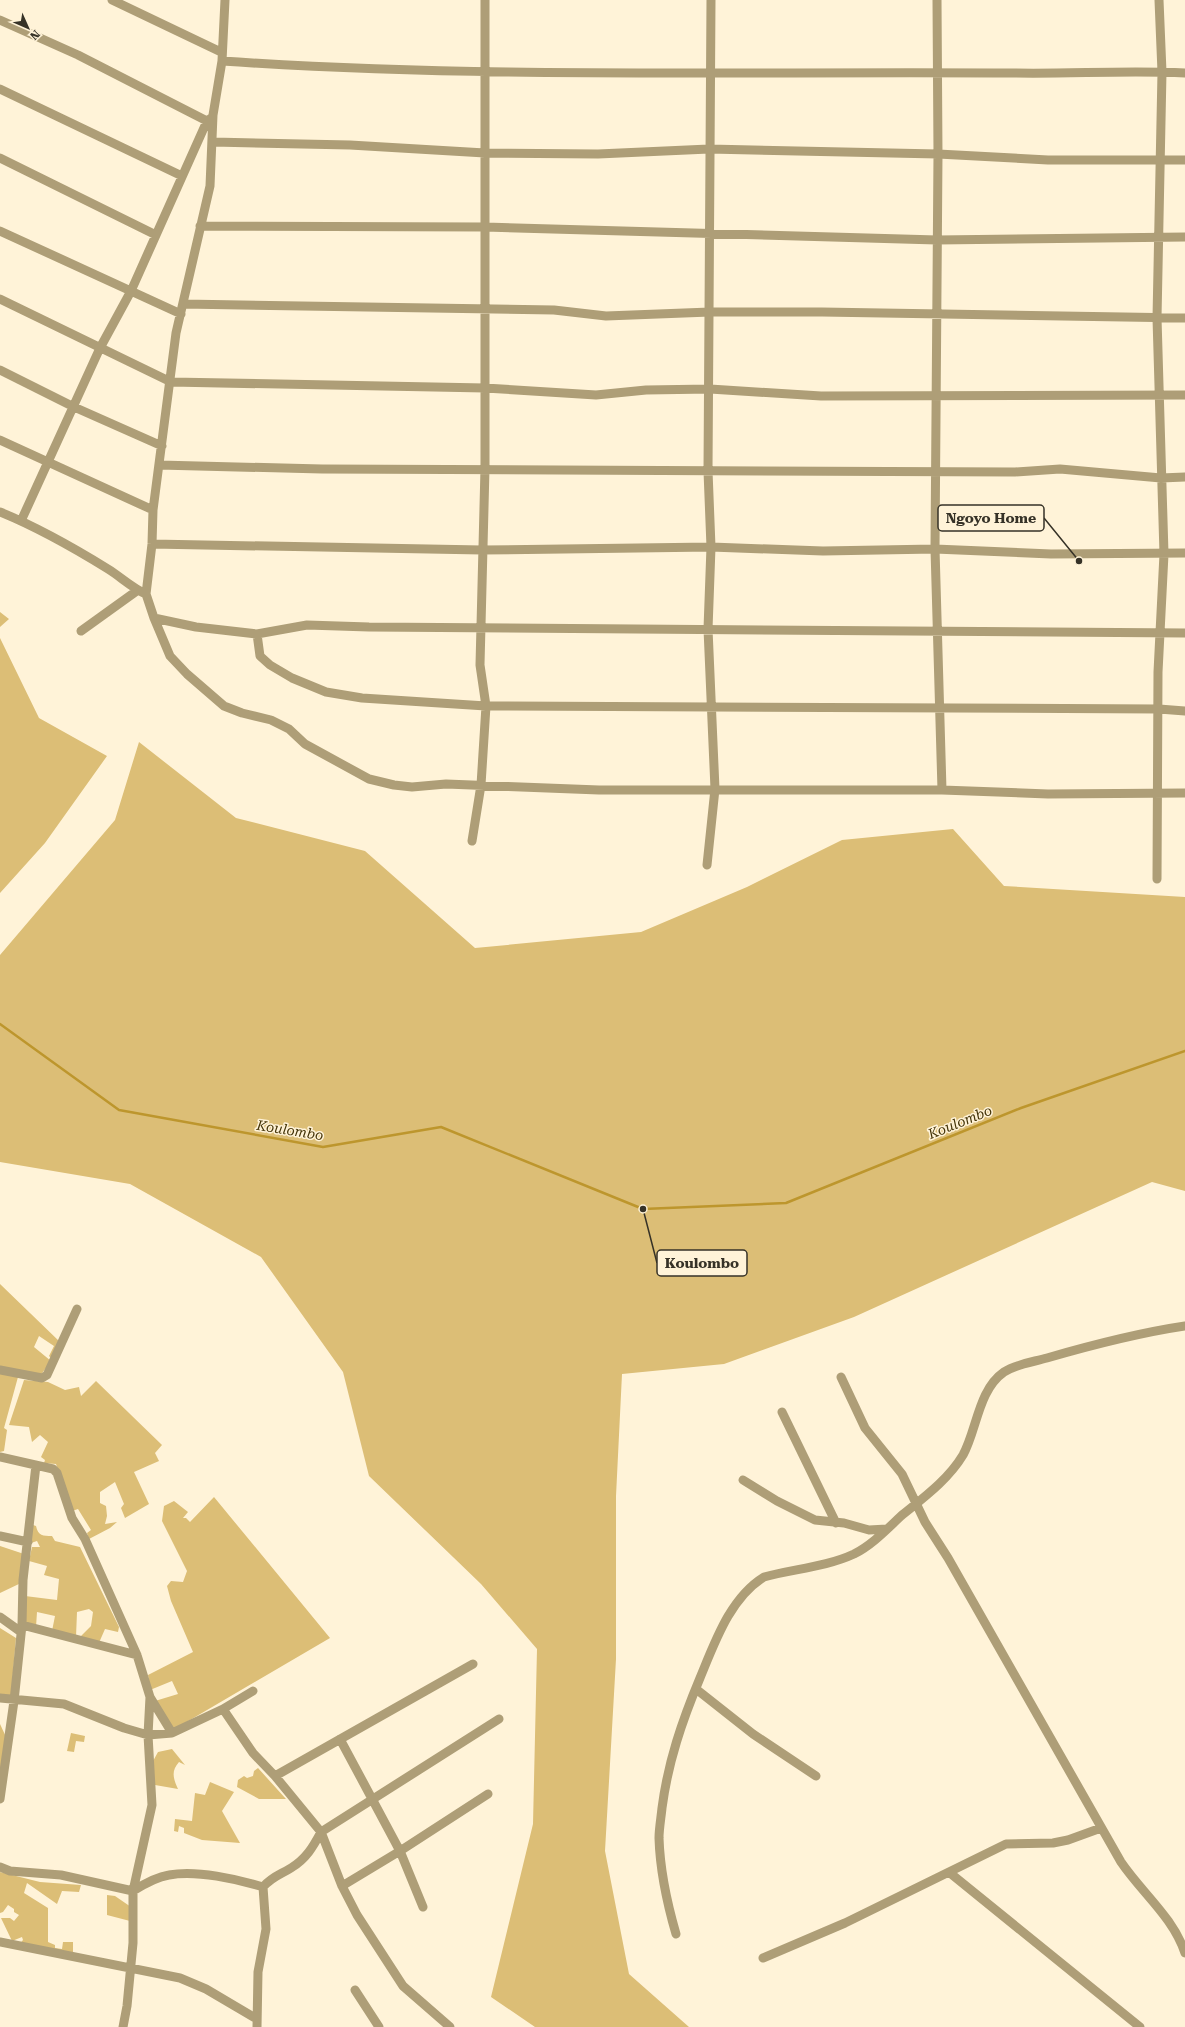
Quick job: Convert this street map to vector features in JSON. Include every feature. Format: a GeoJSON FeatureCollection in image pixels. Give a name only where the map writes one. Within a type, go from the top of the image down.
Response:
{"type":"FeatureCollection","features":[{"type":"Feature","properties":{"kind":"street"},"geometry":{"type":"LineString","coordinates":[[112,0],[221,56],[376,69],[709,73],[1185,73]]}},
{"type":"Feature","properties":{"kind":"street"},"geometry":{"type":"LineString","coordinates":[[21,521],[100,348],[131,291],[182,176],[210,118],[221,56],[225,0]]}},
{"type":"Feature","properties":{"kind":"street"},"geometry":{"type":"LineString","coordinates":[[472,841],[481,785],[486,706],[480,665],[485,468],[485,0]]}},
{"type":"Feature","properties":{"kind":"street"},"geometry":{"type":"LineString","coordinates":[[707,866],[715,789],[708,629],[711,547],[708,471],[710,389],[708,233],[710,0]]}},
{"type":"Feature","properties":{"kind":"street"},"geometry":{"type":"LineString","coordinates":[[937,0],[938,154],[935,549],[942,790]]}},
{"type":"Feature","properties":{"kind":"street"},"geometry":{"type":"LineString","coordinates":[[1157,879],[1159,632],[1163,593],[1164,554],[1157,318],[1162,72],[1159,0]]}},
{"type":"Feature","properties":{"kind":"street"},"geometry":{"type":"LineString","coordinates":[[0,20],[78,55],[210,118]]}},
{"type":"Feature","properties":{"kind":"street"},"geometry":{"type":"LineString","coordinates":[[0,89],[182,176]]}},
{"type":"Feature","properties":{"kind":"street"},"geometry":{"type":"LineString","coordinates":[[81,631],[142,592],[152,544],[159,465],[171,382],[176,333],[210,186],[213,142],[210,118]]}},
{"type":"Feature","properties":{"kind":"street"},"geometry":{"type":"LineString","coordinates":[[213,142],[350,145],[485,153],[598,154],[709,149],[938,154],[1048,160],[1185,160]]}},
{"type":"Feature","properties":{"kind":"street"},"geometry":{"type":"LineString","coordinates":[[0,158],[156,236]]}},
{"type":"Feature","properties":{"kind":"street"},"geometry":{"type":"LineString","coordinates":[[200,226],[485,227],[937,240],[1159,236],[1185,237]]}},
{"type":"Feature","properties":{"kind":"street"},"geometry":{"type":"LineString","coordinates":[[0,231],[181,314]]}},
{"type":"Feature","properties":{"kind":"street"},"geometry":{"type":"LineString","coordinates":[[0,299],[171,382],[485,388],[596,395],[646,390],[710,389],[821,396],[936,397],[1159,394],[1185,395]]}},
{"type":"Feature","properties":{"kind":"street"},"geometry":{"type":"LineString","coordinates":[[183,304],[554,310],[606,316],[710,312],[1185,318]]}},
{"type":"Feature","properties":{"kind":"street"},"geometry":{"type":"LineString","coordinates":[[0,370],[74,407],[162,446]]}},
{"type":"Feature","properties":{"kind":"street"},"geometry":{"type":"LineString","coordinates":[[0,440],[48,464],[154,510]]}},
{"type":"Feature","properties":{"kind":"street"},"geometry":{"type":"LineString","coordinates":[[159,465],[322,469],[485,468],[708,471],[1015,472],[1060,469],[1161,478],[1185,477]]}},
{"type":"Feature","properties":{"kind":"street"},"geometry":{"type":"LineString","coordinates":[[0,512],[21,521],[109,569],[142,592],[170,656],[187,674],[224,706],[242,714],[277,723],[289,729],[305,744],[369,779],[394,785],[412,787],[446,784],[599,790],[942,790],[1048,794],[1185,792]]}},
{"type":"Feature","properties":{"kind":"street"},"geometry":{"type":"LineString","coordinates":[[152,544],[482,550],[711,547],[822,551],[935,549],[1051,554],[1185,553]]}},
{"type":"Feature","properties":{"kind":"street"},"geometry":{"type":"LineString","coordinates":[[154,618],[196,627],[257,634],[307,625],[1185,633]]}},
{"type":"Feature","properties":{"kind":"street"},"geometry":{"type":"LineString","coordinates":[[257,634],[260,656],[270,665],[292,678],[326,692],[362,698],[486,706],[600,708],[711,706],[939,710],[1159,709],[1185,711]]}},
{"type":"Feature","properties":{"kind":"street"},"geometry":{"type":"LineString","coordinates":[[0,1370],[42,1378],[47,1375],[77,1309]]}},
{"type":"Feature","properties":{"kind":"street"},"geometry":{"type":"LineString","coordinates":[[676,1934],[665,1898],[659,1838],[666,1778],[677,1738],[709,1652],[730,1614],[753,1583],[764,1577],[838,1560],[855,1553],[873,1541],[942,1480],[963,1454],[989,1389],[1004,1372],[1014,1367],[1076,1349],[1139,1334],[1185,1326]]}},
{"type":"Feature","properties":{"kind":"street"},"geometry":{"type":"LineString","coordinates":[[841,1377],[865,1428],[902,1474],[925,1522],[948,1558],[1101,1828],[1132,1878],[1167,1918],[1185,1953]]}},
{"type":"Feature","properties":{"kind":"street"},"geometry":{"type":"LineString","coordinates":[[782,1412],[836,1522]]}},
{"type":"Feature","properties":{"kind":"street"},"geometry":{"type":"LineString","coordinates":[[0,1457],[53,1469],[57,1473],[72,1518],[85,1539],[137,1656],[150,1697],[172,1733]]}},
{"type":"Feature","properties":{"kind":"street"},"geometry":{"type":"LineString","coordinates":[[0,1799],[14,1701],[21,1629],[23,1580],[36,1466]]}},
{"type":"Feature","properties":{"kind":"street"},"geometry":{"type":"LineString","coordinates":[[743,1480],[798,1512],[815,1520],[836,1522],[870,1530],[888,1528]]}},
{"type":"Feature","properties":{"kind":"street"},"geometry":{"type":"LineString","coordinates":[[0,1536],[28,1542]]}},
{"type":"Feature","properties":{"kind":"street"},"geometry":{"type":"LineString","coordinates":[[0,1617],[21,1629],[137,1656]]}},
{"type":"Feature","properties":{"kind":"street"},"geometry":{"type":"LineString","coordinates":[[275,1776],[473,1664]]}},
{"type":"Feature","properties":{"kind":"street"},"geometry":{"type":"LineString","coordinates":[[696,1689],[753,1734],[816,1776]]}},
{"type":"Feature","properties":{"kind":"street"},"geometry":{"type":"LineString","coordinates":[[0,1698],[14,1701],[64,1704],[124,1728],[148,1735],[172,1733],[223,1709],[253,1691]]}},
{"type":"Feature","properties":{"kind":"street"},"geometry":{"type":"LineString","coordinates":[[123,2027],[127,2006],[129,1968],[133,1943],[133,1891],[152,1805],[148,1735],[150,1697]]}},
{"type":"Feature","properties":{"kind":"street"},"geometry":{"type":"LineString","coordinates":[[223,1709],[253,1753],[275,1776],[321,1832],[342,1886],[357,1915],[403,1986],[450,2027]]}},
{"type":"Feature","properties":{"kind":"street"},"geometry":{"type":"LineString","coordinates":[[257,2023],[258,1972],[266,1928],[263,1887],[271,1878],[301,1861],[311,1850],[321,1832],[499,1719]]}},
{"type":"Feature","properties":{"kind":"street"},"geometry":{"type":"LineString","coordinates":[[340,1739],[400,1851],[424,1907]]}},
{"type":"Feature","properties":{"kind":"street"},"geometry":{"type":"LineString","coordinates":[[342,1886],[400,1851],[488,1794]]}},
{"type":"Feature","properties":{"kind":"street"},"geometry":{"type":"LineString","coordinates":[[763,1958],[846,1922],[950,1873],[977,1857],[1006,1844],[1053,1843],[1068,1840],[1101,1828]]}},
{"type":"Feature","properties":{"kind":"street"},"geometry":{"type":"LineString","coordinates":[[0,1867],[10,1871],[61,1875],[133,1891],[146,1883],[169,1875],[203,1875],[235,1878],[263,1887]]}},
{"type":"Feature","properties":{"kind":"street"},"geometry":{"type":"LineString","coordinates":[[950,1873],[1140,2027]]}},
{"type":"Feature","properties":{"kind":"street"},"geometry":{"type":"LineString","coordinates":[[0,1942],[180,1978],[206,1989],[257,2023]]}},
{"type":"Feature","properties":{"kind":"street"},"geometry":{"type":"LineString","coordinates":[[355,1990],[379,2027]]}},
{"type":"Feature","properties":{"kind":"street"},"geometry":{"type":"LineString","coordinates":[[437,2017],[443,2027]]}},
{"type":"Feature","properties":{"kind":"shaded area"},"geometry":{"type":"Polygon","coordinates":[[[0,612],[9,619],[0,627],[0,612]]]}},
{"type":"Feature","properties":{"kind":"shaded area"},"geometry":{"type":"Polygon","coordinates":[[[0,638],[39,718],[107,756],[45,843],[0,893],[0,638]]]}},
{"type":"Feature","properties":{"kind":"shaded area"},"geometry":{"type":"Polygon","coordinates":[[[139,742],[236,818],[365,851],[475,948],[641,932],[747,887],[842,840],[953,829],[1004,886],[1185,897],[1185,1191],[1152,1182],[854,1317],[724,1364],[622,1374],[616,1496],[616,1659],[605,1851],[629,1974],[689,2027],[535,2027],[491,1997],[533,1824],[537,1649],[481,1584],[369,1476],[343,1372],[261,1257],[130,1184],[0,1162],[0,955],[115,820],[139,742]]]}},
{"type":"Feature","properties":{"kind":"shaded area"},"geometry":{"type":"Polygon","coordinates":[[[0,1284],[60,1342],[53,1360],[49,1356],[54,1346],[39,1336],[34,1347],[51,1361],[40,1376],[0,1368],[0,1284]]]}},
{"type":"Feature","properties":{"kind":"shaded area"},"geometry":{"type":"Polygon","coordinates":[[[0,1373],[18,1377],[4,1428],[7,1430],[4,1451],[0,1452],[0,1373]]]}},
{"type":"Feature","properties":{"kind":"shaded area"},"geometry":{"type":"Polygon","coordinates":[[[24,1380],[48,1382],[65,1390],[79,1387],[81,1396],[96,1381],[162,1445],[155,1453],[159,1461],[134,1472],[149,1504],[125,1518],[121,1508],[124,1504],[115,1482],[100,1492],[100,1503],[106,1506],[107,1516],[105,1524],[117,1522],[110,1528],[89,1539],[87,1533],[91,1530],[78,1509],[72,1511],[56,1464],[44,1463],[45,1460],[41,1457],[48,1442],[40,1435],[32,1442],[29,1427],[9,1425],[24,1380]]]}},
{"type":"Feature","properties":{"kind":"shaded area"},"geometry":{"type":"Polygon","coordinates":[[[214,1497],[330,1638],[173,1730],[155,1701],[178,1694],[172,1681],[150,1690],[148,1675],[193,1652],[171,1601],[167,1586],[171,1581],[183,1582],[187,1571],[162,1521],[164,1506],[174,1501],[188,1512],[183,1518],[186,1518],[190,1522],[214,1497]]]}},
{"type":"Feature","properties":{"kind":"shaded area"},"geometry":{"type":"Polygon","coordinates":[[[33,1525],[36,1526],[41,1535],[52,1536],[55,1541],[80,1547],[119,1627],[118,1632],[105,1629],[98,1645],[80,1637],[91,1626],[93,1612],[89,1609],[77,1612],[76,1637],[52,1631],[55,1616],[37,1612],[36,1627],[25,1623],[25,1596],[57,1600],[59,1579],[44,1575],[47,1566],[29,1561],[32,1547],[40,1547],[37,1541],[31,1543],[33,1525]]]}},
{"type":"Feature","properties":{"kind":"shaded area"},"geometry":{"type":"Polygon","coordinates":[[[0,1546],[24,1554],[21,1583],[0,1593],[0,1546]]]}},
{"type":"Feature","properties":{"kind":"shaded area"},"geometry":{"type":"Polygon","coordinates":[[[0,1628],[16,1638],[11,1696],[0,1694],[0,1628]]]}},
{"type":"Feature","properties":{"kind":"shaded area"},"geometry":{"type":"Polygon","coordinates":[[[0,1724],[6,1737],[0,1777],[0,1724]]]}},
{"type":"Feature","properties":{"kind":"shaded area"},"geometry":{"type":"Polygon","coordinates":[[[71,1733],[85,1736],[84,1742],[76,1741],[74,1752],[67,1751],[71,1733]]]}},
{"type":"Feature","properties":{"kind":"shaded area"},"geometry":{"type":"Polygon","coordinates":[[[172,1749],[185,1765],[179,1762],[175,1768],[174,1778],[178,1789],[155,1785],[152,1763],[158,1752],[172,1749]]]}},
{"type":"Feature","properties":{"kind":"shaded area"},"geometry":{"type":"Polygon","coordinates":[[[258,1768],[286,1799],[259,1799],[237,1787],[238,1780],[244,1776],[247,1778],[253,1776],[254,1771],[258,1768]]]}},
{"type":"Feature","properties":{"kind":"shaded area"},"geometry":{"type":"Polygon","coordinates":[[[210,1782],[234,1792],[222,1811],[240,1843],[202,1840],[184,1833],[184,1828],[179,1826],[178,1832],[174,1831],[175,1819],[192,1821],[195,1793],[205,1795],[210,1782]]]}},
{"type":"Feature","properties":{"kind":"shaded area"},"geometry":{"type":"Polygon","coordinates":[[[0,1872],[40,1882],[81,1885],[79,1892],[62,1891],[57,1904],[27,1883],[24,1893],[48,1908],[48,1942],[55,1945],[55,1948],[62,1949],[63,1942],[73,1942],[73,1955],[18,1946],[23,1940],[22,1937],[12,1941],[1,1918],[10,1918],[14,1921],[19,1915],[8,1905],[3,1912],[0,1913],[0,1872]]]}},
{"type":"Feature","properties":{"kind":"shaded area"},"geometry":{"type":"Polygon","coordinates":[[[107,1895],[115,1896],[131,1907],[130,1921],[107,1915],[107,1895]]]}},
{"type":"Feature","properties":{"kind":"waterway","name":"Koulombo"},"geometry":{"type":"LineString","coordinates":[[0,1024],[119,1110],[323,1147],[441,1127],[643,1209],[786,1203],[1021,1108],[1185,1051]]}},
{"type":"Feature","properties":{"kind":"place","name":"Ngoyo Home"},"geometry":{"type":"Point","coordinates":[1079,561]}},
{"type":"Feature","properties":{"kind":"place","name":"Koulombo"},"geometry":{"type":"Point","coordinates":[643,1209]}}]}
